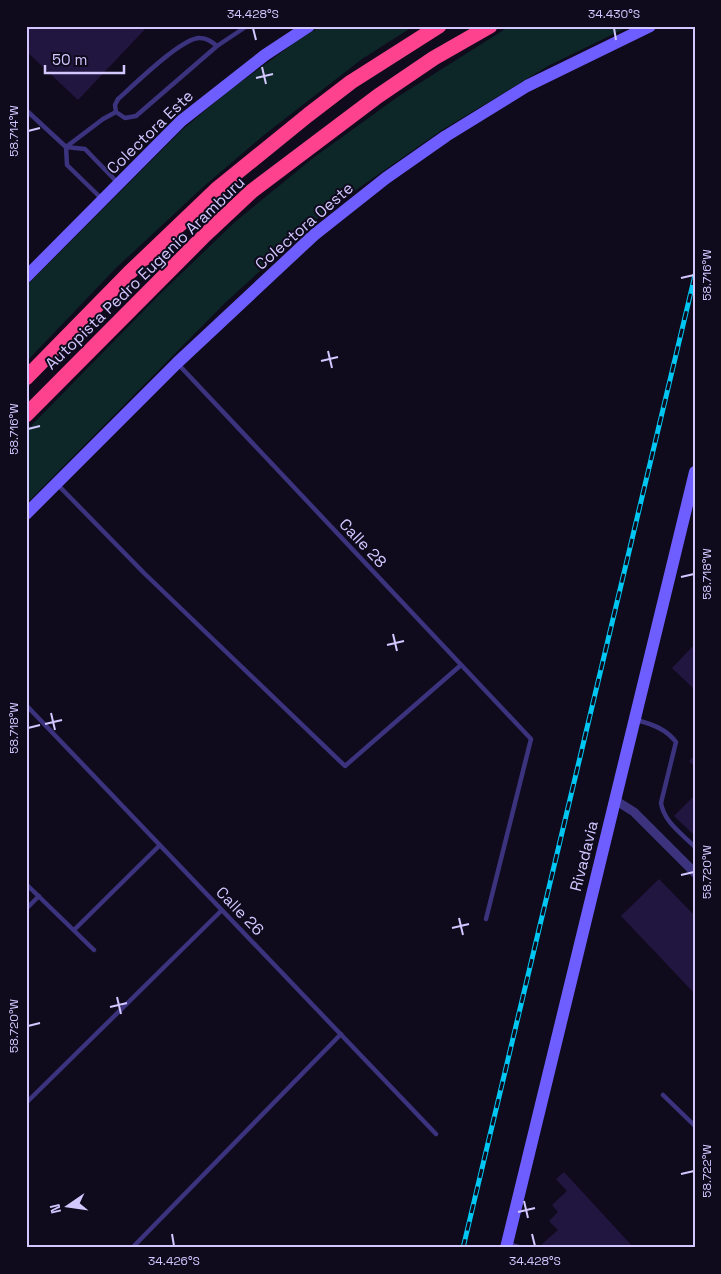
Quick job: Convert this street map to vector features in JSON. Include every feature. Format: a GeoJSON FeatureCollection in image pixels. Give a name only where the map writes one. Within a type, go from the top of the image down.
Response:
{"type":"FeatureCollection","features":[{"type":"Feature","properties":{"kind":"highway","name":"Autopista Pedro Eugenio Aramburu"},"geometry":{"type":"LineString","coordinates":[[26,378],[136,267],[218,188],[352,82],[440,26]]}},
{"type":"Feature","properties":{"kind":"highway","name":"Autopista Pedro Eugenio Aramburu"},"geometry":{"type":"LineString","coordinates":[[26,415],[191,248],[252,191],[378,96],[434,58],[490,26]]}},
{"type":"Feature","properties":{"kind":"street","name":"Colectora Este"},"geometry":{"type":"LineString","coordinates":[[26,277],[181,121],[265,55],[309,26]]}},
{"type":"Feature","properties":{"kind":"street","name":"Colectora Oeste"},"geometry":{"type":"LineString","coordinates":[[26,514],[177,363],[314,235],[386,178],[446,136],[527,86],[650,26]]}},
{"type":"Feature","properties":{"kind":"street","name":"Rivadavia"},"geometry":{"type":"LineString","coordinates":[[506,1246],[695,472]]}},
{"type":"Feature","properties":{"kind":"street"},"geometry":{"type":"LineString","coordinates":[[615,800],[634,812],[695,873]]}},
{"type":"Feature","properties":{"kind":"lane"},"geometry":{"type":"LineString","coordinates":[[217,46],[208,40],[198,38],[183,43],[118,99],[115,106],[116,112],[124,118],[136,116],[217,46],[247,26]]}},
{"type":"Feature","properties":{"kind":"lane"},"geometry":{"type":"LineString","coordinates":[[26,110],[66,147],[85,149],[119,184]]}},
{"type":"Feature","properties":{"kind":"lane"},"geometry":{"type":"LineString","coordinates":[[66,147],[103,119],[116,112]]}},
{"type":"Feature","properties":{"kind":"lane"},"geometry":{"type":"LineString","coordinates":[[66,147],[67,165],[103,200]]}},
{"type":"Feature","properties":{"kind":"lane","name":"Calle 28"},"geometry":{"type":"LineString","coordinates":[[177,363],[531,739],[486,919]]}},
{"type":"Feature","properties":{"kind":"lane"},"geometry":{"type":"LineString","coordinates":[[57,484],[144,573],[345,766],[461,666]]}},
{"type":"Feature","properties":{"kind":"lane","name":"Calle 26"},"geometry":{"type":"LineString","coordinates":[[26,706],[436,1134]]}},
{"type":"Feature","properties":{"kind":"lane"},"geometry":{"type":"LineString","coordinates":[[635,719],[659,727],[671,735],[676,742],[661,803],[663,813],[695,847]]}},
{"type":"Feature","properties":{"kind":"lane"},"geometry":{"type":"LineString","coordinates":[[74,930],[160,845]]}},
{"type":"Feature","properties":{"kind":"lane"},"geometry":{"type":"LineString","coordinates":[[26,884],[94,950]]}},
{"type":"Feature","properties":{"kind":"lane"},"geometry":{"type":"LineString","coordinates":[[26,909],[39,896]]}},
{"type":"Feature","properties":{"kind":"lane"},"geometry":{"type":"LineString","coordinates":[[26,1103],[222,910]]}},
{"type":"Feature","properties":{"kind":"lane"},"geometry":{"type":"LineString","coordinates":[[132,1248],[341,1034]]}},
{"type":"Feature","properties":{"kind":"lane"},"geometry":{"type":"LineString","coordinates":[[663,1095],[695,1126]]}},
{"type":"Feature","properties":{"kind":"lane"},"geometry":{"type":"LineString","coordinates":[[506,1246],[522,1248]]}},
{"type":"Feature","properties":{"kind":"green space"},"geometry":{"type":"Polygon","coordinates":[[[321,26],[414,26],[362,59],[264,135],[202,188],[116,268],[26,362],[26,286],[183,129],[230,90],[297,41],[321,26]]]}},
{"type":"Feature","properties":{"kind":"green space"},"geometry":{"type":"Polygon","coordinates":[[[510,26],[630,26],[548,66],[442,130],[326,211],[226,302],[26,504],[26,431],[161,293],[236,221],[313,158],[399,96],[510,26]]]}},
{"type":"Feature","properties":{"kind":"building"},"geometry":{"type":"Polygon","coordinates":[[[26,26],[148,26],[78,100],[26,51],[26,26]]]}},
{"type":"Feature","properties":{"kind":"building"},"geometry":{"type":"Polygon","coordinates":[[[695,644],[695,690],[672,668],[695,644]]]}},
{"type":"Feature","properties":{"kind":"building"},"geometry":{"type":"Polygon","coordinates":[[[695,755],[695,767],[689,761],[695,755]]]}},
{"type":"Feature","properties":{"kind":"building"},"geometry":{"type":"Polygon","coordinates":[[[695,795],[695,836],[674,816],[695,795]]]}},
{"type":"Feature","properties":{"kind":"building"},"geometry":{"type":"Polygon","coordinates":[[[659,879],[695,916],[695,994],[621,916],[659,879]]]}},
{"type":"Feature","properties":{"kind":"building"},"geometry":{"type":"Polygon","coordinates":[[[564,1172],[634,1248],[546,1248],[542,1244],[558,1230],[549,1221],[558,1212],[552,1205],[567,1191],[556,1179],[564,1172]]]}},
{"type":"Feature","properties":{"kind":"railway"},"geometry":{"type":"LineString","coordinates":[[463,1248],[695,275]]}}]}
